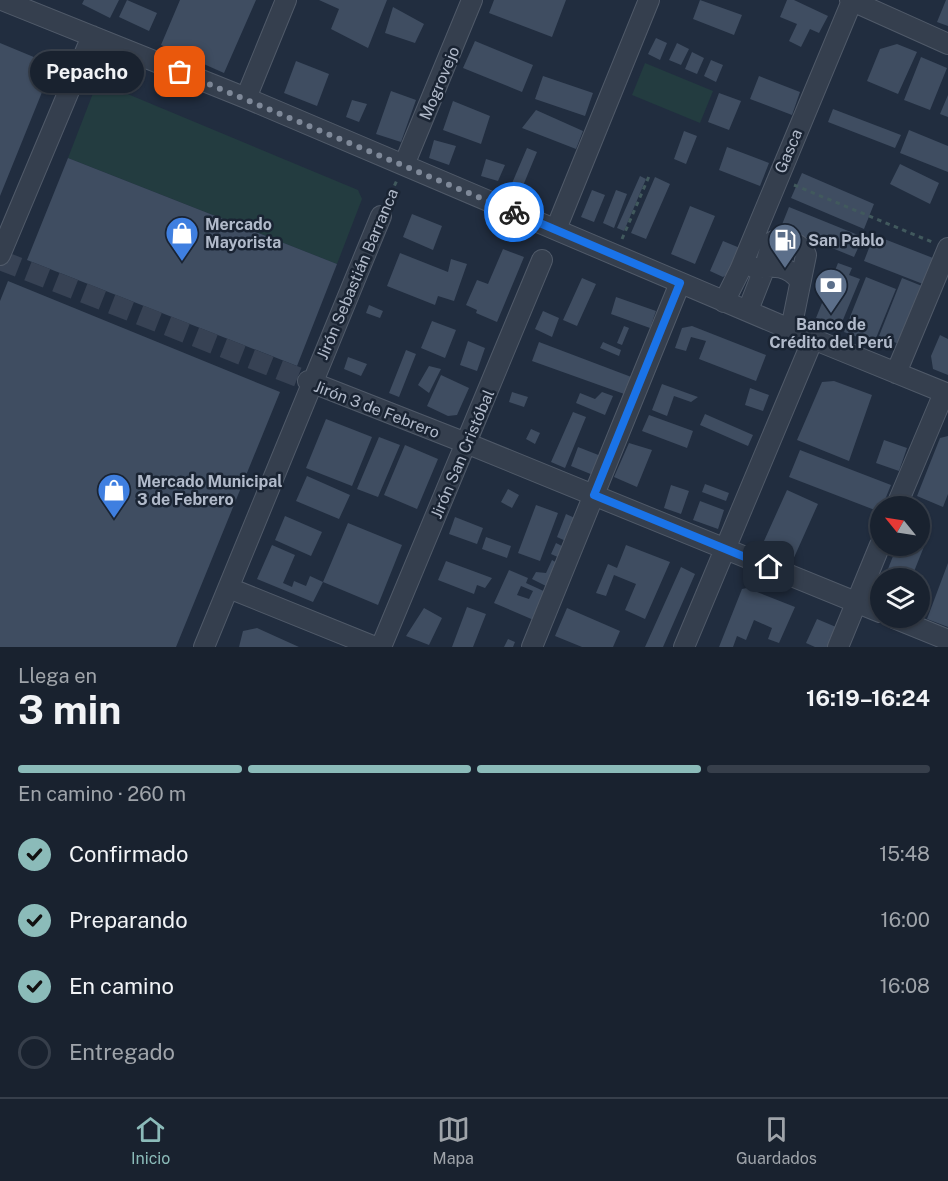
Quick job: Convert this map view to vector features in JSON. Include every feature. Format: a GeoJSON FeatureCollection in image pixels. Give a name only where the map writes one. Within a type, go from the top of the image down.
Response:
{"type":"FeatureCollection","features":[{"type":"Feature","properties":{"kind":"street"},"geometry":{"type":"LineString","coordinates":[[2,0],[246,99],[724,302],[946,393],[901,496]]}},
{"type":"Feature","properties":{"kind":"street"},"geometry":{"type":"LineString","coordinates":[[246,99],[286,0]]}},
{"type":"Feature","properties":{"kind":"street","name":"Mogrovejo"},"geometry":{"type":"LineString","coordinates":[[404,165],[472,0]]}},
{"type":"Feature","properties":{"kind":"street"},"geometry":{"type":"LineString","coordinates":[[556,230],[649,0]]}},
{"type":"Feature","properties":{"kind":"street"},"geometry":{"type":"LineString","coordinates":[[851,0],[948,44]]}},
{"type":"Feature","properties":{"kind":"street","name":"Gasca"},"geometry":{"type":"LineString","coordinates":[[724,302],[740,270],[851,0]]}},
{"type":"Feature","properties":{"kind":"street"},"geometry":{"type":"LineString","coordinates":[[0,255],[92,36]]}},
{"type":"Feature","properties":{"kind":"street","name":"Jirón Sebastián Barranca"},"geometry":{"type":"LineString","coordinates":[[204,647],[310,382],[381,216]]}},
{"type":"Feature","properties":{"kind":"street"},"geometry":{"type":"LineString","coordinates":[[748,310],[772,242],[780,238],[804,249],[806,255],[791,329]]}},
{"type":"Feature","properties":{"kind":"street"},"geometry":{"type":"LineString","coordinates":[[896,373],[948,248]]}},
{"type":"Feature","properties":{"kind":"street","name":"Jirón San Cristóbal"},"geometry":{"type":"LineString","coordinates":[[381,647],[542,260]]}},
{"type":"Feature","properties":{"kind":"street"},"geometry":{"type":"LineString","coordinates":[[740,270],[777,266],[789,269],[800,280]]}},
{"type":"Feature","properties":{"kind":"street"},"geometry":{"type":"LineString","coordinates":[[532,647],[680,283]]}},
{"type":"Feature","properties":{"kind":"street"},"geometry":{"type":"LineString","coordinates":[[684,647],[813,339]]}},
{"type":"Feature","properties":{"kind":"street","name":"Jirón 3 de Febrero"},"geometry":{"type":"LineString","coordinates":[[310,382],[466,443],[870,608]]}},
{"type":"Feature","properties":{"kind":"street"},"geometry":{"type":"LineString","coordinates":[[838,647],[876,556]]}},
{"type":"Feature","properties":{"kind":"street"},"geometry":{"type":"LineString","coordinates":[[229,588],[375,647]]}},
{"type":"Feature","properties":{"kind":"street"},"geometry":{"type":"LineString","coordinates":[[919,628],[948,640]]}},
{"type":"Feature","properties":{"kind":"path","name":"Jirón Sebastián Barranca"},"geometry":{"type":"LineString","coordinates":[[381,216],[404,165]]}},
{"type":"Feature","properties":{"kind":"path"},"geometry":{"type":"LineString","coordinates":[[615,255],[650,174]]}},
{"type":"Feature","properties":{"kind":"path"},"geometry":{"type":"LineString","coordinates":[[777,178],[948,248]]}},
{"type":"Feature","properties":{"kind":"green space"},"geometry":{"type":"Polygon","coordinates":[[[645,63],[713,91],[700,123],[632,95],[645,63]]]}},
{"type":"Feature","properties":{"kind":"green space"},"geometry":{"type":"Polygon","coordinates":[[[106,85],[358,190],[362,199],[337,264],[68,158],[95,88],[106,85]]]}},
{"type":"Feature","properties":{"kind":"building"},"geometry":{"type":"Polygon","coordinates":[[[84,0],[119,0],[110,18],[82,4],[84,0]]]}},
{"type":"Feature","properties":{"kind":"building"},"geometry":{"type":"Polygon","coordinates":[[[127,0],[157,13],[149,31],[119,17],[127,0]]]}},
{"type":"Feature","properties":{"kind":"building"},"geometry":{"type":"Polygon","coordinates":[[[180,0],[256,0],[224,73],[161,45],[180,0]]]}},
{"type":"Feature","properties":{"kind":"building"},"geometry":{"type":"Polygon","coordinates":[[[319,0],[387,0],[368,48],[331,29],[339,9],[319,0]]]}},
{"type":"Feature","properties":{"kind":"building"},"geometry":{"type":"Polygon","coordinates":[[[494,0],[566,0],[552,37],[489,13],[494,0]]]}},
{"type":"Feature","properties":{"kind":"building"},"geometry":{"type":"Polygon","coordinates":[[[700,0],[742,15],[734,35],[693,19],[700,0]]]}},
{"type":"Feature","properties":{"kind":"building"},"geometry":{"type":"Polygon","coordinates":[[[787,0],[794,0],[828,16],[819,33],[810,29],[801,47],[789,41],[797,24],[780,17],[787,0]]]}},
{"type":"Feature","properties":{"kind":"building"},"geometry":{"type":"Polygon","coordinates":[[[948,0],[948,26],[937,22],[948,0]]]}},
{"type":"Feature","properties":{"kind":"building"},"geometry":{"type":"Polygon","coordinates":[[[393,7],[424,24],[415,43],[385,33],[393,7]]]}},
{"type":"Feature","properties":{"kind":"building"},"geometry":{"type":"Polygon","coordinates":[[[656,38],[667,43],[660,60],[648,54],[656,38]]]}},
{"type":"Feature","properties":{"kind":"building"},"geometry":{"type":"Polygon","coordinates":[[[475,41],[533,65],[522,92],[463,68],[475,41]]]}},
{"type":"Feature","properties":{"kind":"building"},"geometry":{"type":"Polygon","coordinates":[[[0,43],[53,65],[0,196],[0,43]]]}},
{"type":"Feature","properties":{"kind":"building"},"geometry":{"type":"Polygon","coordinates":[[[677,43],[689,49],[681,65],[669,60],[677,43]]]}},
{"type":"Feature","properties":{"kind":"building"},"geometry":{"type":"Polygon","coordinates":[[[897,44],[917,52],[898,94],[867,81],[880,49],[897,44]]]}},
{"type":"Feature","properties":{"kind":"building"},"geometry":{"type":"Polygon","coordinates":[[[692,52],[704,58],[697,74],[685,69],[692,52]]]}},
{"type":"Feature","properties":{"kind":"building"},"geometry":{"type":"Polygon","coordinates":[[[921,57],[947,68],[930,110],[904,100],[921,57]]]}},
{"type":"Feature","properties":{"kind":"building"},"geometry":{"type":"Polygon","coordinates":[[[711,60],[723,65],[716,82],[704,76],[711,60]]]}},
{"type":"Feature","properties":{"kind":"building"},"geometry":{"type":"Polygon","coordinates":[[[296,61],[329,74],[317,106],[284,93],[296,61]]]}},
{"type":"Feature","properties":{"kind":"building"},"geometry":{"type":"Polygon","coordinates":[[[543,76],[593,93],[585,116],[535,99],[543,76]]]}},
{"type":"Feature","properties":{"kind":"building"},"geometry":{"type":"Polygon","coordinates":[[[759,76],[800,92],[792,115],[750,99],[759,76]]]}},
{"type":"Feature","properties":{"kind":"building"},"geometry":{"type":"Polygon","coordinates":[[[391,91],[416,100],[401,142],[376,134],[391,91]]]}},
{"type":"Feature","properties":{"kind":"building"},"geometry":{"type":"Polygon","coordinates":[[[719,93],[741,101],[729,130],[708,122],[719,93]]]}},
{"type":"Feature","properties":{"kind":"building"},"geometry":{"type":"Polygon","coordinates":[[[948,95],[948,117],[940,114],[948,95]]]}},
{"type":"Feature","properties":{"kind":"building"},"geometry":{"type":"Polygon","coordinates":[[[352,100],[367,104],[359,122],[346,117],[352,100]]]}},
{"type":"Feature","properties":{"kind":"building"},"geometry":{"type":"Polygon","coordinates":[[[453,101],[490,116],[481,144],[443,130],[453,101]]]}},
{"type":"Feature","properties":{"kind":"building"},"geometry":{"type":"Polygon","coordinates":[[[833,109],[901,135],[895,148],[828,122],[833,109]]]}},
{"type":"Feature","properties":{"kind":"building"},"geometry":{"type":"Polygon","coordinates":[[[536,110],[583,131],[576,149],[522,128],[536,110]]]}},
{"type":"Feature","properties":{"kind":"building"},"geometry":{"type":"Polygon","coordinates":[[[909,130],[948,146],[948,172],[900,153],[909,130]]]}},
{"type":"Feature","properties":{"kind":"building"},"geometry":{"type":"Polygon","coordinates":[[[684,131],[697,136],[686,164],[674,159],[684,131]]]}},
{"type":"Feature","properties":{"kind":"building"},"geometry":{"type":"Polygon","coordinates":[[[434,140],[456,146],[449,165],[429,158],[434,140]]]}},
{"type":"Feature","properties":{"kind":"building"},"geometry":{"type":"Polygon","coordinates":[[[727,147],[769,163],[760,186],[719,170],[727,147]]]}},
{"type":"Feature","properties":{"kind":"building"},"geometry":{"type":"Polygon","coordinates":[[[527,148],[537,152],[520,193],[510,188],[527,148]]]}},
{"type":"Feature","properties":{"kind":"building","name":"Mercado Mayorista"},"geometry":{"type":"Polygon","coordinates":[[[68,158],[337,264],[297,366],[27,260],[68,158]]]}},
{"type":"Feature","properties":{"kind":"building"},"geometry":{"type":"Polygon","coordinates":[[[486,159],[505,165],[498,181],[481,176],[486,159]]]}},
{"type":"Feature","properties":{"kind":"building"},"geometry":{"type":"Polygon","coordinates":[[[900,164],[939,183],[930,204],[890,184],[900,164]]]}},
{"type":"Feature","properties":{"kind":"building"},"geometry":{"type":"Polygon","coordinates":[[[802,173],[874,204],[864,229],[791,198],[802,173]]]}},
{"type":"Feature","properties":{"kind":"building"},"geometry":{"type":"Polygon","coordinates":[[[640,176],[646,179],[624,231],[617,228],[640,176]]]}},
{"type":"Feature","properties":{"kind":"building"},"geometry":{"type":"Polygon","coordinates":[[[655,177],[670,184],[646,239],[631,233],[655,177]]]}},
{"type":"Feature","properties":{"kind":"building"},"geometry":{"type":"Polygon","coordinates":[[[592,190],[605,195],[594,222],[581,217],[592,190]]]}},
{"type":"Feature","properties":{"kind":"building"},"geometry":{"type":"Polygon","coordinates":[[[616,190],[627,194],[614,228],[603,223],[616,190]]]}},
{"type":"Feature","properties":{"kind":"building"},"geometry":{"type":"Polygon","coordinates":[[[690,206],[715,216],[695,264],[671,254],[690,206]]]}},
{"type":"Feature","properties":{"kind":"building"},"geometry":{"type":"Polygon","coordinates":[[[789,207],[863,237],[854,257],[781,227],[789,207]]]}},
{"type":"Feature","properties":{"kind":"building"},"geometry":{"type":"Polygon","coordinates":[[[412,214],[442,226],[433,250],[403,237],[412,214]]]}},
{"type":"Feature","properties":{"kind":"building"},"geometry":{"type":"Polygon","coordinates":[[[874,235],[933,258],[923,284],[864,261],[874,235]]]}},
{"type":"Feature","properties":{"kind":"building"},"geometry":{"type":"Polygon","coordinates":[[[723,241],[740,248],[729,273],[723,277],[710,271],[723,241]]]}},
{"type":"Feature","properties":{"kind":"building"},"geometry":{"type":"Polygon","coordinates":[[[503,249],[524,257],[497,322],[476,313],[477,310],[466,305],[477,280],[488,284],[503,249]]]}},
{"type":"Feature","properties":{"kind":"building"},"geometry":{"type":"Polygon","coordinates":[[[400,253],[448,272],[451,259],[467,264],[454,301],[438,296],[435,305],[387,286],[400,253]]]}},
{"type":"Feature","properties":{"kind":"building"},"geometry":{"type":"Polygon","coordinates":[[[838,263],[852,268],[849,275],[860,279],[840,327],[816,318],[838,263]]]}},
{"type":"Feature","properties":{"kind":"building"},"geometry":{"type":"Polygon","coordinates":[[[866,277],[896,289],[874,343],[844,332],[866,277]]]}},
{"type":"Feature","properties":{"kind":"building"},"geometry":{"type":"Polygon","coordinates":[[[582,278],[596,284],[577,326],[563,320],[582,278]]]}},
{"type":"Feature","properties":{"kind":"building"},"geometry":{"type":"Polygon","coordinates":[[[902,278],[927,288],[904,346],[879,336],[902,278]]]}},
{"type":"Feature","properties":{"kind":"building","name":"Mercado Municipal 3 de Febrero"},"geometry":{"type":"Polygon","coordinates":[[[8,281],[280,392],[176,647],[0,647],[0,301],[8,281]]]}},
{"type":"Feature","properties":{"kind":"building"},"geometry":{"type":"Polygon","coordinates":[[[616,297],[656,311],[650,328],[611,314],[616,297]]]}},
{"type":"Feature","properties":{"kind":"building"},"geometry":{"type":"Polygon","coordinates":[[[369,305],[383,311],[380,318],[366,313],[369,305]]]}},
{"type":"Feature","properties":{"kind":"building"},"geometry":{"type":"Polygon","coordinates":[[[543,311],[559,318],[552,337],[535,329],[543,311]]]}},
{"type":"Feature","properties":{"kind":"building"},"geometry":{"type":"Polygon","coordinates":[[[432,321],[456,330],[445,358],[421,348],[432,321]]]}},
{"type":"Feature","properties":{"kind":"building"},"geometry":{"type":"Polygon","coordinates":[[[624,326],[629,328],[622,345],[617,343],[624,326]]]}},
{"type":"Feature","properties":{"kind":"building"},"geometry":{"type":"Polygon","coordinates":[[[692,326],[766,355],[756,381],[699,359],[706,341],[691,337],[686,351],[675,348],[682,328],[692,326]]]}},
{"type":"Feature","properties":{"kind":"building"},"geometry":{"type":"Polygon","coordinates":[[[940,335],[948,339],[948,375],[933,369],[931,356],[940,335]]]}},
{"type":"Feature","properties":{"kind":"building"},"geometry":{"type":"Polygon","coordinates":[[[468,341],[485,348],[477,371],[460,365],[468,341]]]}},
{"type":"Feature","properties":{"kind":"building"},"geometry":{"type":"Polygon","coordinates":[[[539,342],[634,378],[627,395],[532,361],[539,342]]]}},
{"type":"Feature","properties":{"kind":"building"},"geometry":{"type":"Polygon","coordinates":[[[603,342],[621,350],[619,356],[600,348],[603,342]]]}},
{"type":"Feature","properties":{"kind":"building"},"geometry":{"type":"Polygon","coordinates":[[[406,350],[416,354],[399,397],[389,393],[406,350]]]}},
{"type":"Feature","properties":{"kind":"building"},"geometry":{"type":"Polygon","coordinates":[[[348,357],[367,364],[361,376],[344,369],[348,357]]]}},
{"type":"Feature","properties":{"kind":"building"},"geometry":{"type":"Polygon","coordinates":[[[429,366],[441,369],[429,393],[418,385],[429,366]]]}},
{"type":"Feature","properties":{"kind":"building"},"geometry":{"type":"Polygon","coordinates":[[[441,375],[469,388],[457,415],[448,416],[427,406],[441,375]]]}},
{"type":"Feature","properties":{"kind":"building"},"geometry":{"type":"Polygon","coordinates":[[[834,381],[872,395],[849,461],[797,440],[822,382],[834,381]]]}},
{"type":"Feature","properties":{"kind":"building"},"geometry":{"type":"Polygon","coordinates":[[[662,384],[698,397],[691,402],[674,396],[667,416],[652,410],[662,384]]]}},
{"type":"Feature","properties":{"kind":"building"},"geometry":{"type":"Polygon","coordinates":[[[750,388],[769,395],[763,411],[745,405],[750,388]]]}},
{"type":"Feature","properties":{"kind":"building"},"geometry":{"type":"Polygon","coordinates":[[[512,392],[528,397],[524,407],[509,402],[512,392]]]}},
{"type":"Feature","properties":{"kind":"building"},"geometry":{"type":"Polygon","coordinates":[[[602,392],[613,396],[605,415],[576,403],[580,393],[595,399],[602,392]]]}},
{"type":"Feature","properties":{"kind":"building"},"geometry":{"type":"Polygon","coordinates":[[[573,412],[586,417],[565,468],[551,462],[573,412]]]}},
{"type":"Feature","properties":{"kind":"building"},"geometry":{"type":"Polygon","coordinates":[[[705,414],[753,435],[748,446],[700,425],[705,414]]]}},
{"type":"Feature","properties":{"kind":"building"},"geometry":{"type":"Polygon","coordinates":[[[649,415],[693,431],[687,448],[642,431],[649,415]]]}},
{"type":"Feature","properties":{"kind":"building"},"geometry":{"type":"Polygon","coordinates":[[[326,419],[372,437],[352,486],[306,468],[326,419]]]}},
{"type":"Feature","properties":{"kind":"building"},"geometry":{"type":"Polygon","coordinates":[[[531,429],[540,433],[535,444],[526,439],[531,429]]]}},
{"type":"Feature","properties":{"kind":"building"},"geometry":{"type":"Polygon","coordinates":[[[948,436],[948,494],[943,507],[930,502],[930,496],[917,496],[940,438],[948,436]]]}},
{"type":"Feature","properties":{"kind":"building"},"geometry":{"type":"Polygon","coordinates":[[[379,437],[400,445],[378,497],[357,489],[379,437]]]}},
{"type":"Feature","properties":{"kind":"building"},"geometry":{"type":"Polygon","coordinates":[[[884,440],[907,448],[899,471],[876,463],[884,440]]]}},
{"type":"Feature","properties":{"kind":"building"},"geometry":{"type":"Polygon","coordinates":[[[629,443],[652,450],[637,487],[614,477],[629,443]]]}},
{"type":"Feature","properties":{"kind":"building"},"geometry":{"type":"Polygon","coordinates":[[[405,445],[438,459],[417,509],[384,495],[405,445]]]}},
{"type":"Feature","properties":{"kind":"building"},"geometry":{"type":"Polygon","coordinates":[[[578,447],[601,456],[593,475],[571,466],[578,447]]]}},
{"type":"Feature","properties":{"kind":"building"},"geometry":{"type":"Polygon","coordinates":[[[800,450],[891,485],[887,496],[870,496],[870,508],[789,477],[800,450]]]}},
{"type":"Feature","properties":{"kind":"building"},"geometry":{"type":"Polygon","coordinates":[[[307,476],[350,495],[339,519],[296,501],[307,476]]]}},
{"type":"Feature","properties":{"kind":"building"},"geometry":{"type":"Polygon","coordinates":[[[705,484],[729,493],[726,501],[702,492],[705,484]]]}},
{"type":"Feature","properties":{"kind":"building"},"geometry":{"type":"Polygon","coordinates":[[[671,485],[689,491],[681,514],[664,508],[671,485]]]}},
{"type":"Feature","properties":{"kind":"building"},"geometry":{"type":"Polygon","coordinates":[[[508,489],[519,495],[512,508],[501,502],[508,489]]]}},
{"type":"Feature","properties":{"kind":"building"},"geometry":{"type":"Polygon","coordinates":[[[787,490],[818,504],[792,562],[767,551],[764,541],[787,490]]]}},
{"type":"Feature","properties":{"kind":"building"},"geometry":{"type":"Polygon","coordinates":[[[700,501],[724,510],[718,529],[693,520],[700,501]]]}},
{"type":"Feature","properties":{"kind":"building"},"geometry":{"type":"Polygon","coordinates":[[[536,505],[558,513],[540,561],[518,553],[536,505]]]}},
{"type":"Feature","properties":{"kind":"building"},"geometry":{"type":"Polygon","coordinates":[[[566,514],[577,519],[568,542],[557,537],[566,514]]]}},
{"type":"Feature","properties":{"kind":"building"},"geometry":{"type":"Polygon","coordinates":[[[285,516],[322,532],[311,556],[275,540],[285,516]]]}},
{"type":"Feature","properties":{"kind":"building"},"geometry":{"type":"Polygon","coordinates":[[[455,517],[483,528],[477,544],[449,534],[455,517]]]}},
{"type":"Feature","properties":{"kind":"building"},"geometry":{"type":"Polygon","coordinates":[[[348,523],[402,545],[378,605],[323,582],[348,523]]]}},
{"type":"Feature","properties":{"kind":"building"},"geometry":{"type":"Polygon","coordinates":[[[486,537],[511,546],[507,558],[482,549],[486,537]]]}},
{"type":"Feature","properties":{"kind":"building"},"geometry":{"type":"Polygon","coordinates":[[[556,543],[566,548],[562,559],[551,554],[556,543]]]}},
{"type":"Feature","properties":{"kind":"building"},"geometry":{"type":"Polygon","coordinates":[[[272,545],[295,555],[283,583],[292,587],[294,581],[306,586],[310,576],[323,582],[313,602],[257,579],[272,545]]]}},
{"type":"Feature","properties":{"kind":"building"},"geometry":{"type":"Polygon","coordinates":[[[626,545],[670,562],[645,619],[625,610],[636,584],[614,575],[606,596],[596,593],[608,564],[617,568],[626,545]]]}},
{"type":"Feature","properties":{"kind":"building"},"geometry":{"type":"Polygon","coordinates":[[[893,556],[920,556],[915,568],[888,568],[893,556]]]}},
{"type":"Feature","properties":{"kind":"building"},"geometry":{"type":"Polygon","coordinates":[[[552,560],[561,565],[550,588],[532,579],[536,572],[546,573],[552,560]]]}},
{"type":"Feature","properties":{"kind":"building"},"geometry":{"type":"Polygon","coordinates":[[[446,561],[492,578],[485,588],[477,585],[474,594],[438,580],[446,561]]]}},
{"type":"Feature","properties":{"kind":"building"},"geometry":{"type":"Polygon","coordinates":[[[948,563],[948,627],[930,620],[930,611],[948,563]]]}},
{"type":"Feature","properties":{"kind":"building"},"geometry":{"type":"Polygon","coordinates":[[[681,567],[695,574],[663,647],[645,647],[681,567]]]}},
{"type":"Feature","properties":{"kind":"building"},"geometry":{"type":"Polygon","coordinates":[[[509,570],[528,578],[526,583],[548,593],[536,621],[494,603],[509,570]],[[521,586],[517,595],[529,599],[533,591],[521,586]]]}},
{"type":"Feature","properties":{"kind":"building"},"geometry":{"type":"Polygon","coordinates":[[[747,588],[795,607],[779,643],[768,639],[772,628],[754,620],[746,640],[737,636],[733,647],[719,647],[742,589],[747,588]]]}},
{"type":"Feature","properties":{"kind":"building"},"geometry":{"type":"Polygon","coordinates":[[[467,607],[486,614],[473,647],[452,647],[467,607]]]}},
{"type":"Feature","properties":{"kind":"building"},"geometry":{"type":"Polygon","coordinates":[[[424,608],[442,618],[429,645],[406,636],[424,608]]]}},
{"type":"Feature","properties":{"kind":"building"},"geometry":{"type":"Polygon","coordinates":[[[567,608],[620,631],[613,647],[582,647],[555,636],[567,608]]]}},
{"type":"Feature","properties":{"kind":"building"},"geometry":{"type":"Polygon","coordinates":[[[817,619],[836,627],[827,647],[815,647],[806,643],[817,619]]]}},
{"type":"Feature","properties":{"kind":"building"},"geometry":{"type":"Polygon","coordinates":[[[257,628],[299,647],[239,647],[243,631],[257,628]]]}},
{"type":"Feature","properties":{"kind":"building"},"geometry":{"type":"Polygon","coordinates":[[[508,639],[515,642],[513,647],[504,647],[508,639]]]}},
{"type":"Feature","properties":{"kind":"tunnel"},"geometry":{"type":"LineString","coordinates":[[0,260],[308,381]]}},
{"type":"Feature","properties":{"kind":"way so far"},"geometry":{"type":"LineString","coordinates":[[180,72],[514,212]]}},
{"type":"Feature","properties":{"kind":"place","name":"Pepacho"},"geometry":{"type":"Point","coordinates":[180,72]}},
{"type":"Feature","properties":{"kind":"place","name":"Mercado Mayorista"},"geometry":{"type":"Point","coordinates":[182,262]}},
{"type":"Feature","properties":{"kind":"place","name":"San Pablo"},"geometry":{"type":"Point","coordinates":[785,269]}},
{"type":"Feature","properties":{"kind":"place","name":"Banco de Crédito del Perú"},"geometry":{"type":"Point","coordinates":[831,314]}},
{"type":"Feature","properties":{"kind":"place","name":"Mercado Municipal 3 de Febrero"},"geometry":{"type":"Point","coordinates":[114,519]}},
{"type":"Feature","properties":{"kind":"route"},"geometry":{"type":"LineString","coordinates":[[514,212],[680,283],[594,495],[769,567]]}}]}
